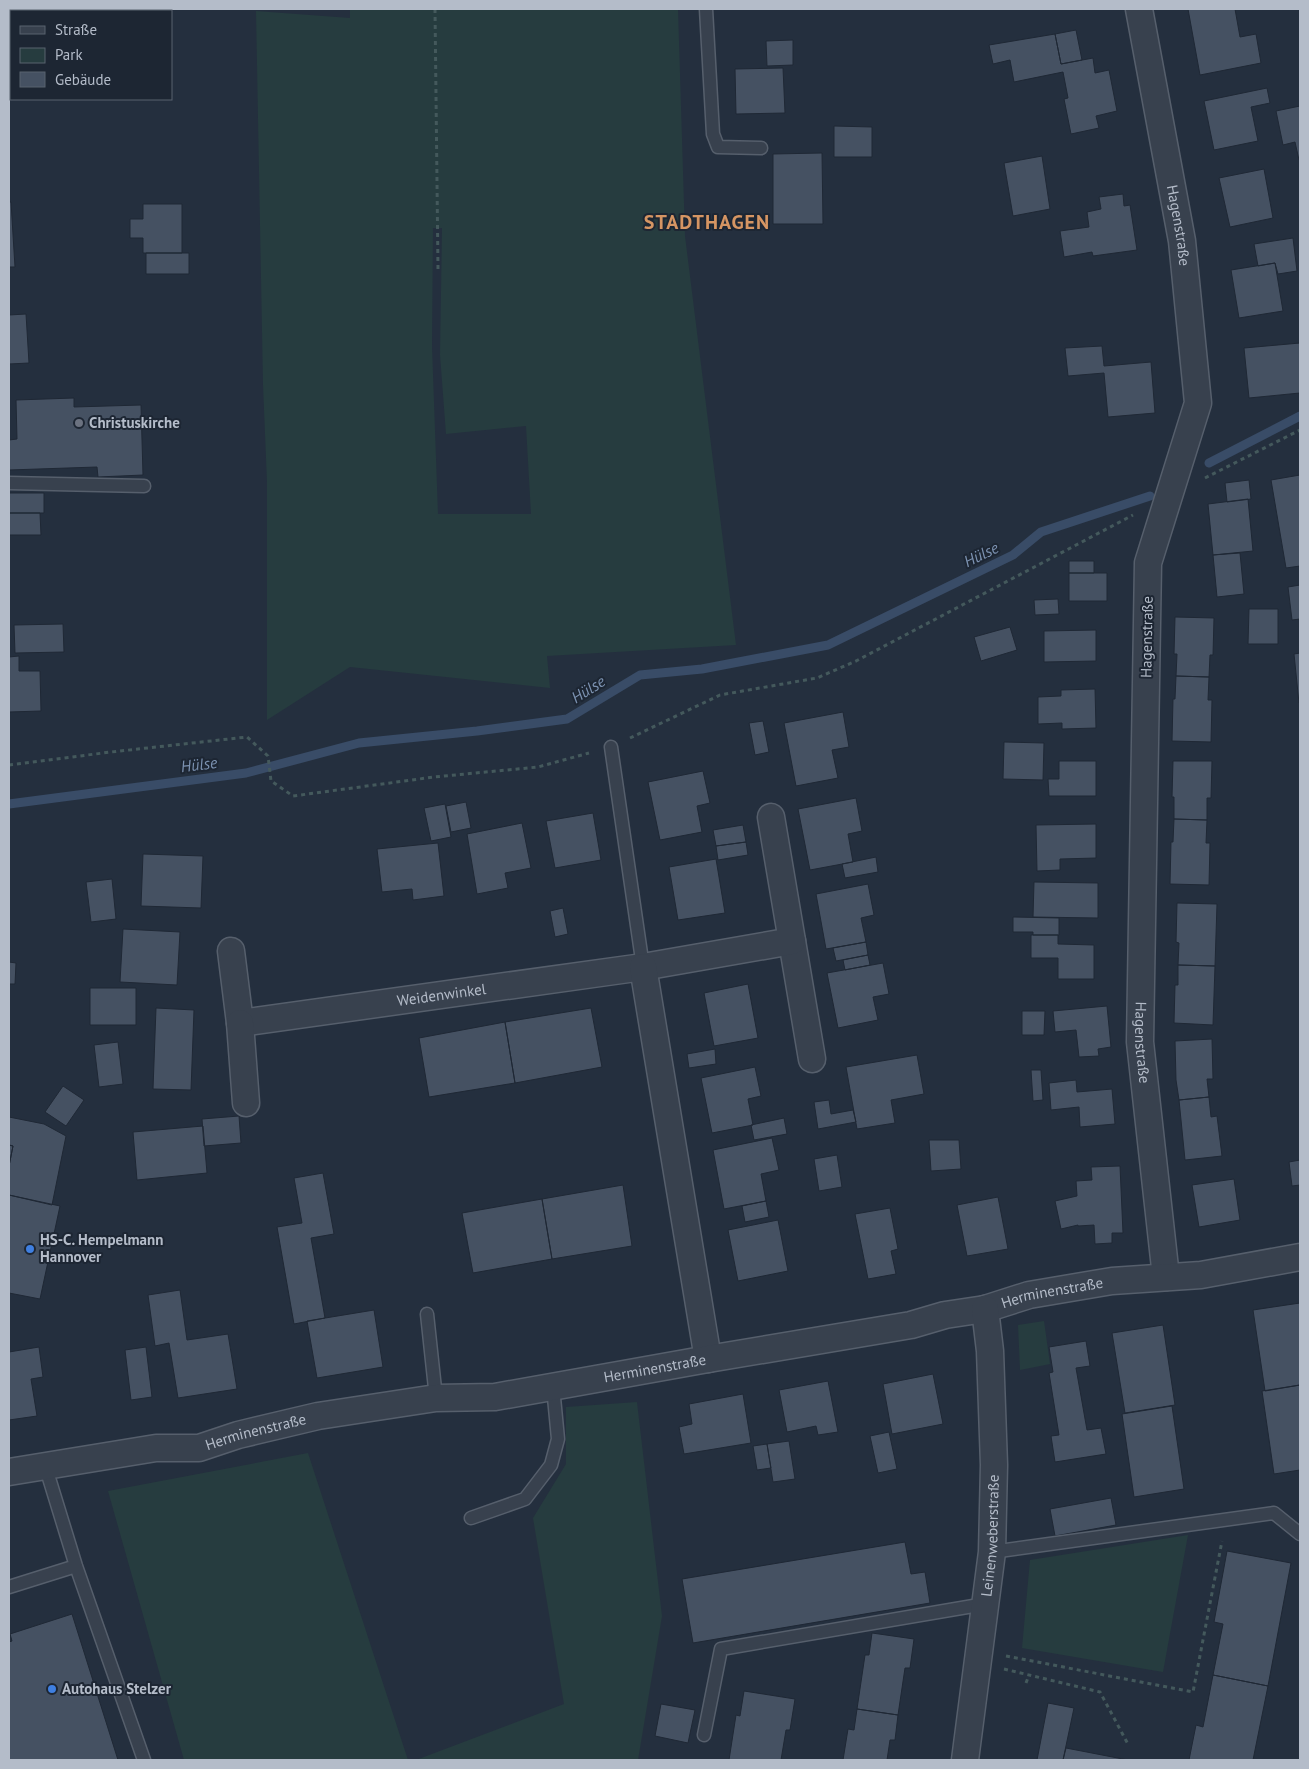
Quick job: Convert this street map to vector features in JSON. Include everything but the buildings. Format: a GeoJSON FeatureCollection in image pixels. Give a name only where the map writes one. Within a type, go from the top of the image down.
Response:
{"type":"FeatureCollection","features":[{"type":"Feature","properties":{"kind":"street","name":"Hagenstraße"},"geometry":{"type":"LineString","coordinates":[[1139,9],[1182,241],[1198,403],[1167,497],[1148,563],[1140,1042],[1166,1276]]}},
{"type":"Feature","properties":{"kind":"street"},"geometry":{"type":"LineString","coordinates":[[771,817],[812,1058]]}},
{"type":"Feature","properties":{"kind":"street","name":"Weidenwinkel"},"geometry":{"type":"LineString","coordinates":[[240,1023],[643,967],[792,941]]}},
{"type":"Feature","properties":{"kind":"street"},"geometry":{"type":"LineString","coordinates":[[231,951],[240,1023],[246,1103]]}},
{"type":"Feature","properties":{"kind":"street"},"geometry":{"type":"LineString","coordinates":[[643,967],[708,1359]]}},
{"type":"Feature","properties":{"kind":"street","name":"Herminenstraße"},"geometry":{"type":"LineString","coordinates":[[9,1472],[156,1448],[199,1448],[318,1416],[436,1398],[495,1397],[911,1325],[946,1315],[985,1309],[1029,1296],[1112,1281],[1201,1275],[1300,1257]]}},
{"type":"Feature","properties":{"kind":"street","name":"Leinenweberstraße"},"geometry":{"type":"LineString","coordinates":[[966,1760],[992,1552],[994,1465],[990,1350],[985,1309]]}},
{"type":"Feature","properties":{"kind":"lane"},"geometry":{"type":"LineString","coordinates":[[706,9],[713,134],[718,147],[761,148]]}},
{"type":"Feature","properties":{"kind":"lane"},"geometry":{"type":"LineString","coordinates":[[9,483],[144,486]]}},
{"type":"Feature","properties":{"kind":"lane"},"geometry":{"type":"LineString","coordinates":[[611,747],[643,967]]}},
{"type":"Feature","properties":{"kind":"lane"},"geometry":{"type":"LineString","coordinates":[[427,1314],[436,1398]]}},
{"type":"Feature","properties":{"kind":"lane"},"geometry":{"type":"LineString","coordinates":[[472,1518],[525,1499],[551,1465],[558,1439],[554,1387]]}},
{"type":"Feature","properties":{"kind":"lane"},"geometry":{"type":"LineString","coordinates":[[45,1465],[76,1566],[144,1760]]}},
{"type":"Feature","properties":{"kind":"lane"},"geometry":{"type":"LineString","coordinates":[[992,1552],[1274,1513],[1300,1534]]}},
{"type":"Feature","properties":{"kind":"lane"},"geometry":{"type":"LineString","coordinates":[[9,1586],[76,1566]]}},
{"type":"Feature","properties":{"kind":"lane"},"geometry":{"type":"LineString","coordinates":[[704,1735],[721,1649],[985,1604]]}},
{"type":"Feature","properties":{"kind":"path"},"geometry":{"type":"LineString","coordinates":[[435,9],[438,269]]}},
{"type":"Feature","properties":{"kind":"path"},"geometry":{"type":"LineString","coordinates":[[9,765],[247,737],[268,756],[271,781],[293,796],[434,777],[538,767],[611,747],[720,694],[817,678],[825,675],[1300,430]]}},
{"type":"Feature","properties":{"kind":"path"},"geometry":{"type":"LineString","coordinates":[[978,1657],[1194,1692],[1226,1520]]}},
{"type":"Feature","properties":{"kind":"path"},"geometry":{"type":"LineString","coordinates":[[978,1657],[1029,1675],[1100,1692],[1129,1746]]}},
{"type":"Feature","properties":{"kind":"path"},"geometry":{"type":"LineString","coordinates":[[1026,1683],[1029,1675]]}},
{"type":"Feature","properties":{"kind":"green space"},"geometry":{"type":"Polygon","coordinates":[[[350,9],[678,9],[685,236],[736,645],[547,656],[550,688],[350,667],[267,720],[267,482],[263,385],[256,11],[350,18],[350,9]],[[433,228],[432,346],[438,514],[531,514],[526,426],[446,434],[440,355],[442,228],[433,228]]]}},
{"type":"Feature","properties":{"kind":"green space"},"geometry":{"type":"Polygon","coordinates":[[[1044,1321],[1050,1364],[1020,1370],[1018,1325],[1044,1321]]]}},
{"type":"Feature","properties":{"kind":"green space"},"geometry":{"type":"Polygon","coordinates":[[[637,1402],[662,1616],[638,1760],[416,1760],[564,1704],[533,1518],[566,1464],[566,1407],[637,1402]]]}},
{"type":"Feature","properties":{"kind":"green space"},"geometry":{"type":"Polygon","coordinates":[[[308,1453],[408,1760],[184,1760],[108,1491],[308,1453]]]}},
{"type":"Feature","properties":{"kind":"green space"},"geometry":{"type":"Polygon","coordinates":[[[1188,1535],[1163,1672],[1022,1648],[1030,1560],[1188,1535]]]}},
{"type":"Feature","properties":{"kind":"waterway","name":"Hülse"},"geometry":{"type":"LineString","coordinates":[[1209,463],[1300,416]]}},
{"type":"Feature","properties":{"kind":"waterway","name":"Hülse"},"geometry":{"type":"LineString","coordinates":[[9,804],[246,773],[359,743],[477,731],[567,719],[640,675],[702,669],[828,645],[1013,555],[1041,532],[1150,496]]}},
{"type":"Feature","properties":{"kind":"place","name":"Christuskirche"},"geometry":{"type":"Point","coordinates":[79,423]}},
{"type":"Feature","properties":{"kind":"place","name":"HS-C. Hempelmann Hannover"},"geometry":{"type":"Point","coordinates":[30,1249]}},
{"type":"Feature","properties":{"kind":"place","name":"Autohaus Stelzer"},"geometry":{"type":"Point","coordinates":[52,1689]}},
{"type":"Feature","properties":{"kind":"district","name":"STADTHAGEN"},"geometry":{"type":"Point","coordinates":[707,222]}}]}
